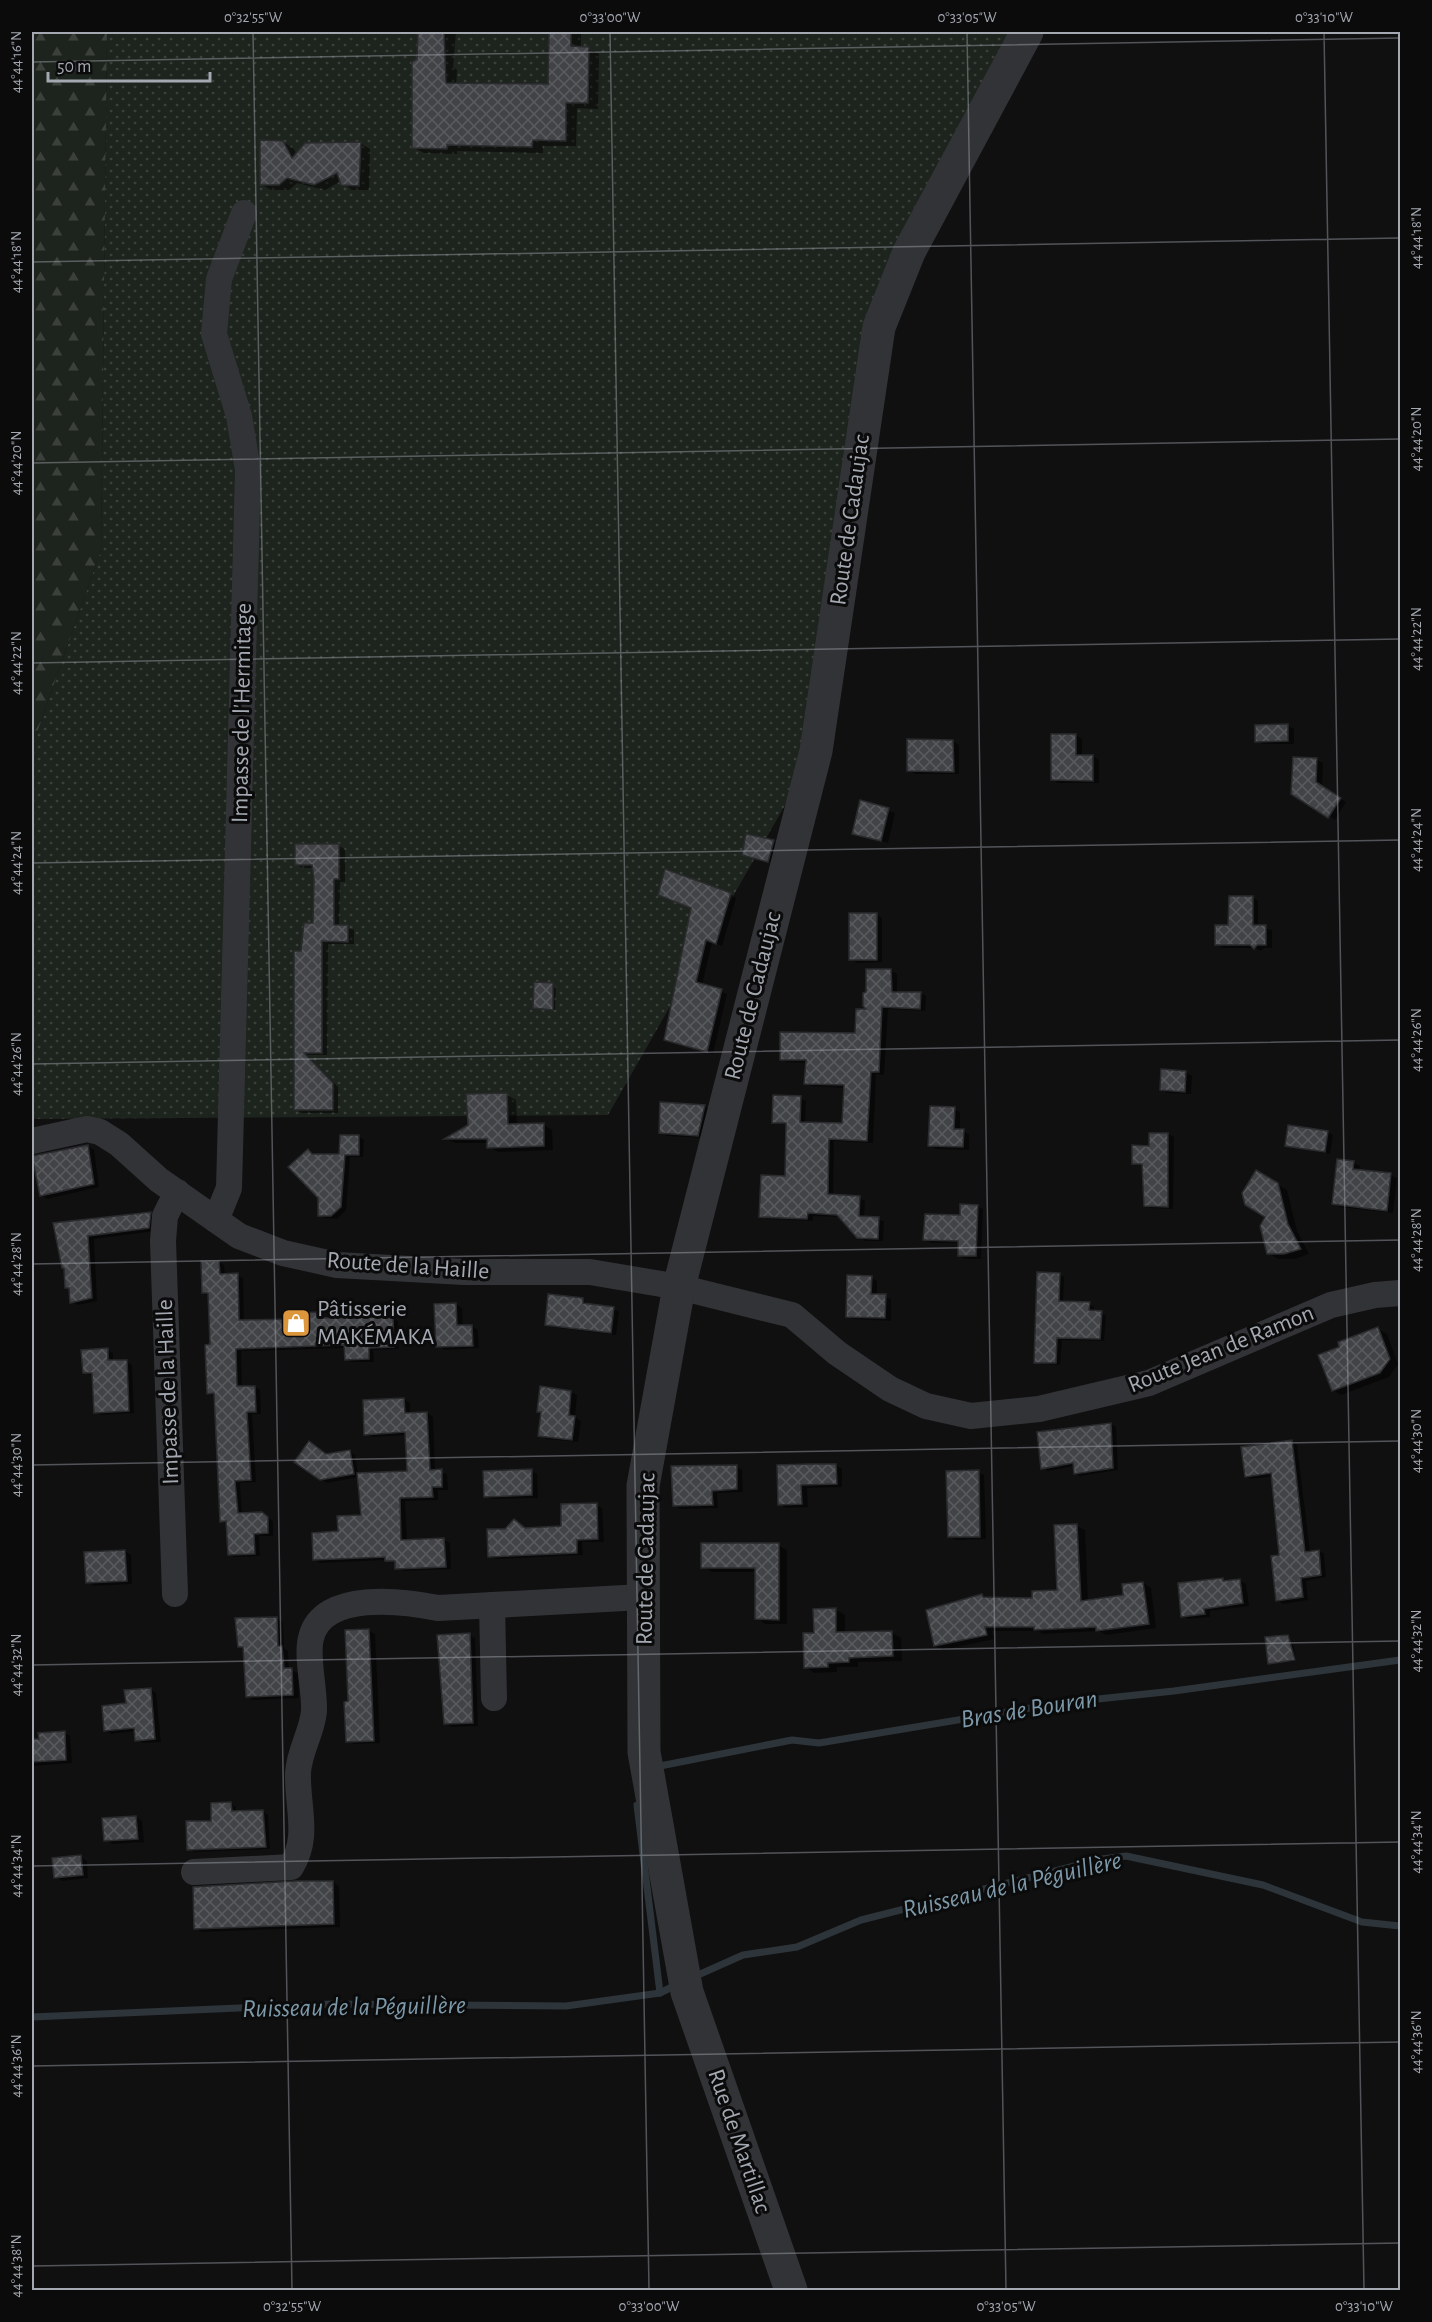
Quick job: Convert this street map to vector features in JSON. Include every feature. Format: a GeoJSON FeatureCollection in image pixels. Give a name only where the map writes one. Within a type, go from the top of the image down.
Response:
{"type":"FeatureCollection","features":[{"type":"Feature","properties":{"kind":"street","name":"Route de Cadaujac"},"geometry":{"type":"LineString","coordinates":[[687,1992],[644,1752],[643,1486],[679,1287],[816,751],[879,327],[909,252],[1028,32]]}},
{"type":"Feature","properties":{"kind":"street","name":"Impasse de l'Hermitage"},"geometry":{"type":"LineString","coordinates":[[216,1220],[230,1188],[248,470],[239,416],[214,334],[219,279],[244,213]]}},
{"type":"Feature","properties":{"kind":"street","name":"Route de la Haille"},"geometry":{"type":"LineString","coordinates":[[32,1141],[87,1129],[100,1132],[119,1144],[159,1180],[239,1236],[283,1253],[337,1265],[464,1272],[590,1272],[679,1287]]}},
{"type":"Feature","properties":{"kind":"street","name":"Impasse de la Haille"},"geometry":{"type":"LineString","coordinates":[[175,1594],[163,1241],[165,1216],[177,1192]]}},
{"type":"Feature","properties":{"kind":"street","name":"Route Jean de Ramon"},"geometry":{"type":"LineString","coordinates":[[679,1287],[792,1314],[837,1353],[890,1389],[926,1406],[971,1416],[1039,1409],[1149,1383],[1331,1305],[1375,1295],[1401,1293]]}},
{"type":"Feature","properties":{"kind":"street"},"geometry":{"type":"LineString","coordinates":[[194,1872],[291,1867],[300,1852],[302,1830],[298,1773],[314,1711],[311,1638],[320,1621],[335,1609],[355,1603],[406,1601],[438,1608],[643,1597]]}},
{"type":"Feature","properties":{"kind":"street"},"geometry":{"type":"LineString","coordinates":[[492,1605],[494,1698]]}},
{"type":"Feature","properties":{"kind":"street","name":"Rue de Martillac"},"geometry":{"type":"LineString","coordinates":[[687,1992],[791,2290]]}},
{"type":"Feature","properties":{"kind":"green space"},"geometry":{"type":"Polygon","coordinates":[[[32,32],[107,32],[101,550],[32,747],[32,32]]]}},
{"type":"Feature","properties":{"kind":"green space"},"geometry":{"type":"Polygon","coordinates":[[[107,32],[1027,32],[909,252],[816,751],[608,1115],[32,1119],[32,747],[101,550],[107,32]]]}},
{"type":"Feature","properties":{"kind":"building"},"geometry":{"type":"Polygon","coordinates":[[[418,32],[444,32],[446,83],[548,84],[549,32],[571,32],[571,46],[589,47],[588,103],[566,103],[566,141],[533,140],[532,147],[447,145],[447,149],[412,148],[412,62],[417,59],[418,32]]]}},
{"type":"Feature","properties":{"kind":"building"},"geometry":{"type":"Polygon","coordinates":[[[260,140],[283,141],[292,158],[305,143],[361,142],[359,186],[341,185],[337,173],[314,185],[287,178],[279,185],[260,185],[260,140]]]}},
{"type":"Feature","properties":{"kind":"building"},"geometry":{"type":"Polygon","coordinates":[[[1288,724],[1288,741],[1255,742],[1255,725],[1288,724]]]}},
{"type":"Feature","properties":{"kind":"building"},"geometry":{"type":"Polygon","coordinates":[[[1051,734],[1076,734],[1076,755],[1093,755],[1093,781],[1051,780],[1051,734]]]}},
{"type":"Feature","properties":{"kind":"building"},"geometry":{"type":"Polygon","coordinates":[[[907,739],[953,740],[954,772],[907,771],[907,739]]]}},
{"type":"Feature","properties":{"kind":"building"},"geometry":{"type":"Polygon","coordinates":[[[1293,757],[1317,758],[1316,782],[1341,798],[1328,818],[1291,794],[1293,757]]]}},
{"type":"Feature","properties":{"kind":"building"},"geometry":{"type":"Polygon","coordinates":[[[860,800],[889,808],[881,841],[852,834],[860,800]]]}},
{"type":"Feature","properties":{"kind":"building"},"geometry":{"type":"Polygon","coordinates":[[[746,834],[774,840],[768,862],[742,855],[746,834]]]}},
{"type":"Feature","properties":{"kind":"building"},"geometry":{"type":"Polygon","coordinates":[[[295,844],[339,844],[339,879],[334,879],[334,925],[348,925],[348,942],[322,941],[322,1053],[304,1053],[333,1083],[333,1110],[294,1110],[294,951],[301,951],[304,923],[313,923],[314,879],[312,865],[295,865],[295,844]]]}},
{"type":"Feature","properties":{"kind":"building"},"geometry":{"type":"Polygon","coordinates":[[[665,869],[731,893],[716,944],[706,940],[696,982],[722,989],[707,1052],[664,1040],[691,908],[658,895],[665,869]]]}},
{"type":"Feature","properties":{"kind":"building"},"geometry":{"type":"Polygon","coordinates":[[[1229,896],[1253,896],[1253,925],[1266,925],[1266,945],[1257,945],[1254,949],[1250,945],[1215,945],[1215,925],[1228,925],[1229,896]]]}},
{"type":"Feature","properties":{"kind":"building"},"geometry":{"type":"Polygon","coordinates":[[[849,913],[877,913],[877,960],[849,960],[849,913]]]}},
{"type":"Feature","properties":{"kind":"building"},"geometry":{"type":"Polygon","coordinates":[[[866,969],[891,969],[892,992],[921,992],[920,1009],[882,1007],[879,1072],[871,1072],[867,1141],[829,1139],[828,1194],[860,1196],[859,1216],[879,1217],[878,1239],[857,1238],[837,1215],[808,1213],[807,1219],[759,1217],[761,1175],[785,1176],[786,1123],[772,1123],[773,1095],[801,1096],[800,1122],[842,1123],[844,1085],[804,1084],[806,1060],[780,1060],[780,1032],[855,1033],[856,1009],[866,1009],[863,1006],[863,993],[866,992],[866,969]]]}},
{"type":"Feature","properties":{"kind":"building"},"geometry":{"type":"Polygon","coordinates":[[[534,982],[553,983],[553,1010],[533,1008],[534,982]]]}},
{"type":"Feature","properties":{"kind":"building"},"geometry":{"type":"Polygon","coordinates":[[[1161,1069],[1186,1071],[1185,1092],[1160,1090],[1161,1069]]]}},
{"type":"Feature","properties":{"kind":"building"},"geometry":{"type":"Polygon","coordinates":[[[507,1093],[508,1124],[544,1123],[544,1146],[487,1148],[487,1139],[444,1139],[468,1125],[466,1094],[507,1093]]]}},
{"type":"Feature","properties":{"kind":"building"},"geometry":{"type":"Polygon","coordinates":[[[660,1102],[705,1105],[698,1136],[659,1133],[660,1102]]]}},
{"type":"Feature","properties":{"kind":"building"},"geometry":{"type":"Polygon","coordinates":[[[930,1106],[955,1107],[954,1129],[964,1129],[963,1147],[928,1146],[930,1106]]]}},
{"type":"Feature","properties":{"kind":"building"},"geometry":{"type":"Polygon","coordinates":[[[1288,1125],[1328,1131],[1325,1152],[1285,1146],[1288,1125]]]}},
{"type":"Feature","properties":{"kind":"building"},"geometry":{"type":"Polygon","coordinates":[[[1149,1133],[1168,1133],[1168,1207],[1144,1206],[1142,1164],[1132,1164],[1132,1145],[1149,1146],[1149,1133]]]}},
{"type":"Feature","properties":{"kind":"building"},"geometry":{"type":"Polygon","coordinates":[[[340,1135],[359,1135],[359,1155],[345,1155],[341,1207],[331,1216],[318,1216],[318,1198],[288,1167],[308,1149],[312,1154],[339,1154],[340,1135]]]}},
{"type":"Feature","properties":{"kind":"building"},"geometry":{"type":"Polygon","coordinates":[[[88,1145],[94,1184],[40,1196],[32,1156],[88,1145]]]}},
{"type":"Feature","properties":{"kind":"building"},"geometry":{"type":"Polygon","coordinates":[[[1337,1159],[1354,1161],[1353,1169],[1391,1173],[1387,1211],[1332,1204],[1337,1159]]]}},
{"type":"Feature","properties":{"kind":"building"},"geometry":{"type":"Polygon","coordinates":[[[1256,1170],[1278,1183],[1288,1224],[1301,1249],[1284,1254],[1267,1254],[1260,1226],[1265,1217],[1245,1205],[1242,1193],[1256,1170]]]}},
{"type":"Feature","properties":{"kind":"building"},"geometry":{"type":"Polygon","coordinates":[[[960,1204],[978,1205],[976,1256],[958,1256],[958,1241],[923,1240],[925,1214],[960,1215],[960,1204]]]}},
{"type":"Feature","properties":{"kind":"building"},"geometry":{"type":"Polygon","coordinates":[[[151,1212],[149,1228],[88,1236],[92,1298],[70,1303],[69,1288],[65,1288],[64,1268],[62,1268],[53,1223],[151,1212]]]}},
{"type":"Feature","properties":{"kind":"building"},"geometry":{"type":"Polygon","coordinates":[[[201,1261],[219,1261],[220,1274],[238,1273],[239,1320],[298,1319],[298,1313],[319,1312],[319,1318],[393,1317],[394,1347],[369,1348],[369,1359],[345,1360],[344,1345],[236,1349],[237,1386],[255,1386],[256,1412],[247,1412],[251,1480],[235,1481],[238,1513],[262,1512],[268,1517],[268,1533],[254,1534],[255,1554],[228,1555],[226,1521],[220,1522],[214,1393],[207,1394],[205,1345],[210,1344],[208,1293],[202,1293],[201,1261]]]}},
{"type":"Feature","properties":{"kind":"building"},"geometry":{"type":"Polygon","coordinates":[[[1037,1272],[1060,1273],[1059,1301],[1090,1302],[1089,1310],[1102,1311],[1100,1339],[1057,1338],[1056,1363],[1034,1363],[1037,1272]]]}},
{"type":"Feature","properties":{"kind":"building"},"geometry":{"type":"Polygon","coordinates":[[[847,1275],[872,1276],[871,1294],[886,1294],[885,1318],[846,1317],[847,1275]]]}},
{"type":"Feature","properties":{"kind":"building"},"geometry":{"type":"Polygon","coordinates":[[[548,1294],[583,1298],[583,1303],[614,1307],[611,1333],[545,1325],[548,1294]]]}},
{"type":"Feature","properties":{"kind":"building"},"geometry":{"type":"Polygon","coordinates":[[[456,1303],[457,1325],[472,1325],[473,1346],[436,1347],[434,1304],[456,1303]]]}},
{"type":"Feature","properties":{"kind":"building"},"geometry":{"type":"Polygon","coordinates":[[[1378,1327],[1390,1359],[1380,1373],[1332,1391],[1318,1355],[1339,1347],[1338,1342],[1378,1327]]]}},
{"type":"Feature","properties":{"kind":"building"},"geometry":{"type":"Polygon","coordinates":[[[108,1348],[108,1360],[127,1360],[129,1411],[94,1413],[92,1373],[83,1373],[81,1350],[108,1348]]]}},
{"type":"Feature","properties":{"kind":"building"},"geometry":{"type":"Polygon","coordinates":[[[540,1386],[571,1391],[569,1415],[575,1416],[572,1440],[538,1436],[541,1412],[537,1412],[540,1386]]]}},
{"type":"Feature","properties":{"kind":"building"},"geometry":{"type":"Polygon","coordinates":[[[404,1398],[405,1413],[427,1412],[430,1470],[442,1469],[442,1487],[432,1487],[433,1497],[400,1498],[401,1540],[444,1538],[446,1567],[395,1569],[395,1561],[385,1561],[385,1557],[313,1560],[312,1533],[338,1531],[337,1516],[361,1515],[357,1473],[407,1471],[405,1432],[364,1435],[363,1400],[404,1398]]]}},
{"type":"Feature","properties":{"kind":"building"},"geometry":{"type":"Polygon","coordinates":[[[1111,1423],[1113,1468],[1074,1474],[1073,1463],[1041,1469],[1037,1432],[1111,1423]]]}},
{"type":"Feature","properties":{"kind":"building"},"geometry":{"type":"Polygon","coordinates":[[[1292,1440],[1305,1552],[1319,1550],[1321,1575],[1301,1578],[1303,1597],[1276,1601],[1271,1556],[1279,1555],[1271,1473],[1245,1477],[1241,1447],[1292,1440]]]}},
{"type":"Feature","properties":{"kind":"building"},"geometry":{"type":"Polygon","coordinates":[[[309,1441],[326,1454],[350,1450],[354,1474],[320,1480],[294,1462],[309,1441]]]}},
{"type":"Feature","properties":{"kind":"building"},"geometry":{"type":"Polygon","coordinates":[[[836,1464],[837,1484],[801,1485],[802,1504],[778,1505],[777,1465],[836,1464]]]}},
{"type":"Feature","properties":{"kind":"building"},"geometry":{"type":"Polygon","coordinates":[[[737,1465],[737,1489],[712,1491],[713,1505],[673,1506],[671,1466],[737,1465]]]}},
{"type":"Feature","properties":{"kind":"building"},"geometry":{"type":"Polygon","coordinates":[[[532,1469],[532,1495],[484,1497],[483,1471],[532,1469]]]}},
{"type":"Feature","properties":{"kind":"building"},"geometry":{"type":"Polygon","coordinates":[[[979,1470],[980,1537],[948,1537],[946,1471],[979,1470]]]}},
{"type":"Feature","properties":{"kind":"building"},"geometry":{"type":"Polygon","coordinates":[[[597,1503],[598,1539],[577,1540],[577,1553],[488,1557],[487,1529],[505,1529],[514,1519],[525,1528],[561,1526],[561,1504],[597,1503]]]}},
{"type":"Feature","properties":{"kind":"building"},"geometry":{"type":"Polygon","coordinates":[[[1077,1524],[1081,1601],[1123,1595],[1122,1584],[1143,1582],[1149,1624],[1096,1631],[1096,1627],[1034,1630],[1034,1627],[985,1627],[987,1635],[934,1646],[926,1610],[982,1594],[983,1597],[1032,1598],[1032,1591],[1057,1590],[1054,1525],[1077,1524]]]}},
{"type":"Feature","properties":{"kind":"building"},"geometry":{"type":"Polygon","coordinates":[[[701,1543],[779,1543],[779,1620],[755,1619],[755,1568],[701,1568],[701,1543]]]}},
{"type":"Feature","properties":{"kind":"building"},"geometry":{"type":"Polygon","coordinates":[[[125,1550],[127,1581],[86,1583],[84,1552],[125,1550]]]}},
{"type":"Feature","properties":{"kind":"building"},"geometry":{"type":"Polygon","coordinates":[[[1223,1578],[1223,1581],[1240,1579],[1243,1603],[1204,1609],[1205,1614],[1181,1617],[1178,1583],[1223,1578]]]}},
{"type":"Feature","properties":{"kind":"building"},"geometry":{"type":"Polygon","coordinates":[[[836,1608],[836,1632],[892,1631],[893,1656],[849,1658],[849,1662],[828,1663],[828,1667],[804,1668],[803,1633],[814,1633],[813,1609],[836,1608]]]}},
{"type":"Feature","properties":{"kind":"building"},"geometry":{"type":"Polygon","coordinates":[[[277,1617],[278,1646],[282,1646],[284,1668],[292,1668],[293,1695],[246,1697],[243,1647],[238,1647],[235,1618],[277,1617]]]}},
{"type":"Feature","properties":{"kind":"building"},"geometry":{"type":"Polygon","coordinates":[[[369,1629],[374,1741],[346,1742],[344,1702],[348,1701],[345,1630],[369,1629]]]}},
{"type":"Feature","properties":{"kind":"building"},"geometry":{"type":"Polygon","coordinates":[[[470,1633],[473,1723],[444,1724],[437,1635],[470,1633]]]}},
{"type":"Feature","properties":{"kind":"building"},"geometry":{"type":"Polygon","coordinates":[[[1288,1635],[1295,1660],[1268,1664],[1265,1637],[1288,1635]]]}},
{"type":"Feature","properties":{"kind":"building"},"geometry":{"type":"Polygon","coordinates":[[[151,1688],[155,1739],[135,1741],[134,1728],[104,1731],[102,1706],[126,1703],[124,1690],[151,1688]]]}},
{"type":"Feature","properties":{"kind":"building"},"geometry":{"type":"Polygon","coordinates":[[[65,1731],[66,1760],[32,1762],[32,1739],[39,1739],[38,1733],[65,1731]]]}},
{"type":"Feature","properties":{"kind":"building"},"geometry":{"type":"Polygon","coordinates":[[[231,1802],[232,1811],[263,1810],[266,1847],[187,1850],[186,1821],[211,1821],[211,1803],[231,1802]]]}},
{"type":"Feature","properties":{"kind":"building"},"geometry":{"type":"Polygon","coordinates":[[[136,1816],[138,1839],[104,1841],[102,1818],[136,1816]]]}},
{"type":"Feature","properties":{"kind":"building"},"geometry":{"type":"Polygon","coordinates":[[[81,1855],[83,1875],[54,1878],[52,1858],[81,1855]]]}},
{"type":"Feature","properties":{"kind":"building"},"geometry":{"type":"Polygon","coordinates":[[[333,1881],[334,1924],[194,1929],[193,1887],[333,1881]]]}},
{"type":"Feature","properties":{"kind":"waterway","name":"Bras de Bouran"},"geometry":{"type":"LineString","coordinates":[[660,1766],[792,1740],[819,1743],[1060,1703],[1174,1691],[1400,1660]]}},
{"type":"Feature","properties":{"kind":"waterway","name":"Bras de Bouran"},"geometry":{"type":"LineString","coordinates":[[637,1805],[660,1993]]}},
{"type":"Feature","properties":{"kind":"waterway","name":"Ruisseau de la Péguillère"},"geometry":{"type":"LineString","coordinates":[[698,1975],[743,1955],[797,1947],[861,1920],[1102,1859],[1126,1856],[1263,1885],[1362,1922],[1400,1926]]}},
{"type":"Feature","properties":{"kind":"waterway","name":"Ruisseau de la Péguillère"},"geometry":{"type":"LineString","coordinates":[[32,2017],[333,2004],[566,2006],[660,1993],[674,1986]]}},
{"type":"Feature","properties":{"kind":"place","name":"Pâtisserie MAKÉMAKA"},"geometry":{"type":"Point","coordinates":[296,1323]}}]}
